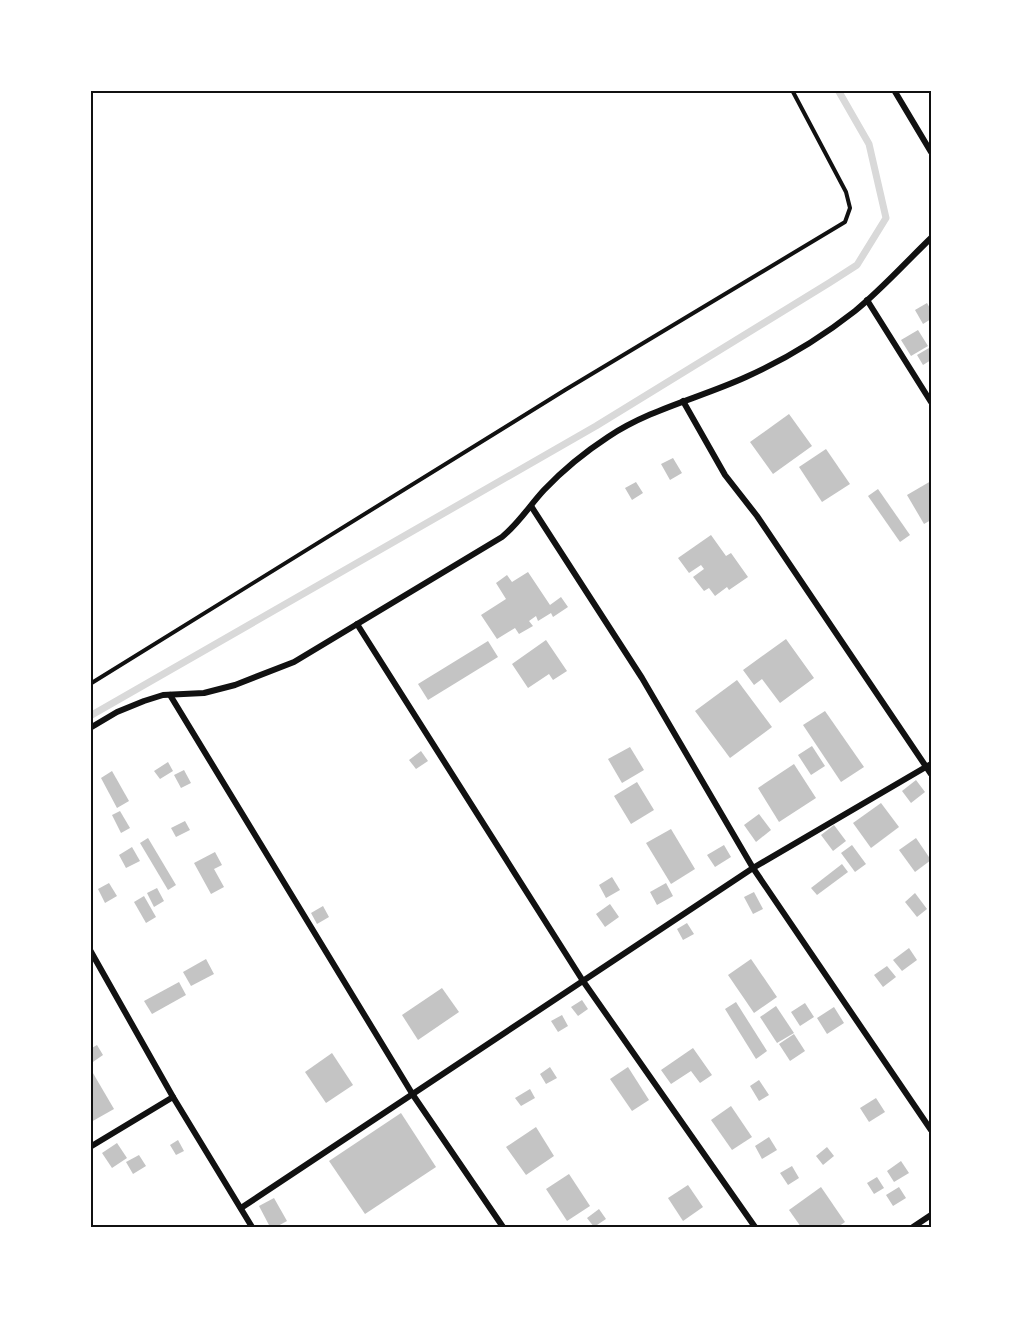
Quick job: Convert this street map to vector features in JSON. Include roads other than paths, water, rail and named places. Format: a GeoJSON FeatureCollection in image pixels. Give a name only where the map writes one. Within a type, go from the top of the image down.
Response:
{"type":"FeatureCollection","features":[{"type":"Feature","properties":{"kind":"street"},"geometry":{"type":"LineString","coordinates":[[894,90],[931,152]]}},
{"type":"Feature","properties":{"kind":"street"},"geometry":{"type":"LineString","coordinates":[[90,728],[130,706],[170,695],[204,693],[264,675],[315,651],[502,537],[558,476],[609,436],[655,412],[747,376],[821,335],[867,300],[931,238]]}},
{"type":"Feature","properties":{"kind":"street"},"geometry":{"type":"LineString","coordinates":[[867,300],[931,402]]}},
{"type":"Feature","properties":{"kind":"street"},"geometry":{"type":"LineString","coordinates":[[683,401],[725,475],[757,516],[929,765],[931,774]]}},
{"type":"Feature","properties":{"kind":"street"},"geometry":{"type":"LineString","coordinates":[[531,506],[642,678],[753,868],[931,1130]]}},
{"type":"Feature","properties":{"kind":"street"},"geometry":{"type":"LineString","coordinates":[[357,624],[583,981],[755,1227]]}},
{"type":"Feature","properties":{"kind":"street"},"geometry":{"type":"LineString","coordinates":[[170,695],[413,1095],[503,1227]]}},
{"type":"Feature","properties":{"kind":"street"},"geometry":{"type":"LineString","coordinates":[[241,1208],[753,868],[929,765]]}},
{"type":"Feature","properties":{"kind":"street"},"geometry":{"type":"LineString","coordinates":[[90,950],[173,1096],[252,1227]]}},
{"type":"Feature","properties":{"kind":"street"},"geometry":{"type":"LineString","coordinates":[[90,1147],[173,1096]]}},
{"type":"Feature","properties":{"kind":"street"},"geometry":{"type":"LineString","coordinates":[[914,1227],[931,1215]]}},
{"type":"Feature","properties":{"kind":"waterway"},"geometry":{"type":"LineString","coordinates":[[90,716],[596,426],[857,265],[886,218],[869,144],[838,90]]}}]}
